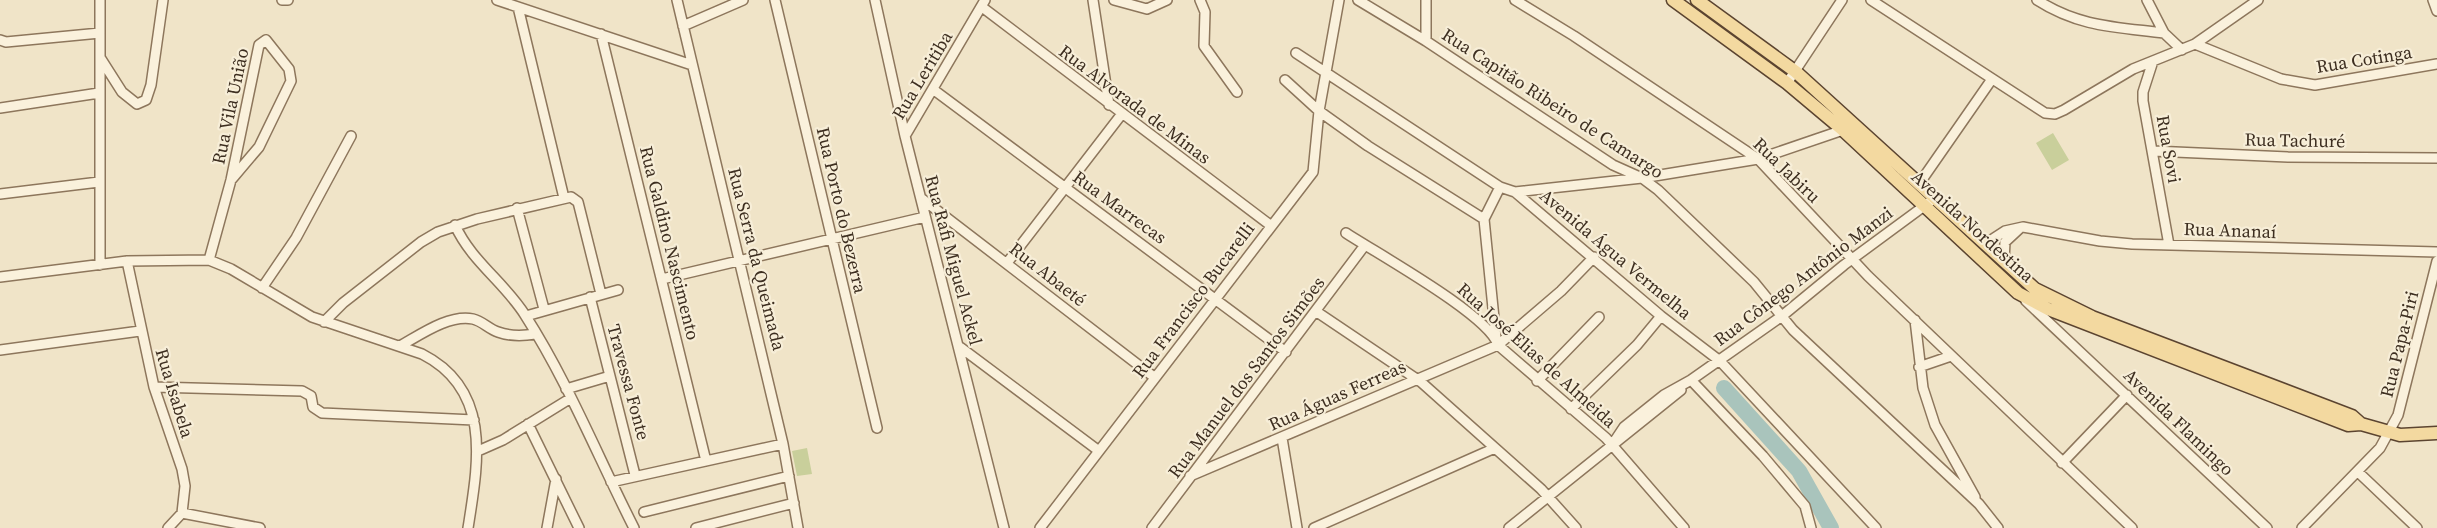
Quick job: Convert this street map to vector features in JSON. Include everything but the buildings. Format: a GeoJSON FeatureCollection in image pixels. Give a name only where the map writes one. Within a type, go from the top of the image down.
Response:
{"type":"FeatureCollection","features":[{"type":"Feature","properties":{"kind":"main road","name":"Avenida Nordestina"},"geometry":{"type":"LineString","coordinates":[[1673,0],[1847,125],[1920,184],[2035,289],[2074,314]]}},
{"type":"Feature","properties":{"kind":"main road","name":"Avenida Nordestina"},"geometry":{"type":"LineString","coordinates":[[1697,0],[1796,72],[1923,206],[2018,293],[2348,425],[2361,424],[2389,433],[2437,433]]}},
{"type":"Feature","properties":{"kind":"street"},"geometry":{"type":"LineString","coordinates":[[100,0],[100,265]]}},
{"type":"Feature","properties":{"kind":"street"},"geometry":{"type":"LineString","coordinates":[[101,59],[126,97],[137,104],[146,100],[152,85],[163,0]]}},
{"type":"Feature","properties":{"kind":"street"},"geometry":{"type":"LineString","coordinates":[[497,0],[692,65]]}},
{"type":"Feature","properties":{"kind":"street","name":"Rua Serra da Queimada"},"geometry":{"type":"LineString","coordinates":[[677,0],[741,260],[783,444],[798,528]]}},
{"type":"Feature","properties":{"kind":"street"},"geometry":{"type":"LineString","coordinates":[[682,26],[743,0]]}},
{"type":"Feature","properties":{"kind":"street","name":"Rua Porto do Bezerra"},"geometry":{"type":"LineString","coordinates":[[775,0],[877,428]]}},
{"type":"Feature","properties":{"kind":"street","name":"Rua Rafi Miguel Ackel"},"geometry":{"type":"LineString","coordinates":[[874,0],[905,136],[1004,528]]}},
{"type":"Feature","properties":{"kind":"street"},"geometry":{"type":"LineString","coordinates":[[1093,0],[1109,105]]}},
{"type":"Feature","properties":{"kind":"street"},"geometry":{"type":"LineString","coordinates":[[1114,0],[1147,9],[1167,0]]}},
{"type":"Feature","properties":{"kind":"street","name":"Rua Francisco Bucarelli"},"geometry":{"type":"LineString","coordinates":[[1040,528],[1270,225],[1313,172],[1319,111],[1339,0]]}},
{"type":"Feature","properties":{"kind":"street","name":"Rua Capitão Ribeiro de Camargo"},"geometry":{"type":"LineString","coordinates":[[1358,0],[1426,41],[1612,165],[1642,178],[1666,197],[1754,282],[1782,316],[1979,504],[1998,528]]}},
{"type":"Feature","properties":{"kind":"street"},"geometry":{"type":"LineString","coordinates":[[1426,0],[1426,41]]}},
{"type":"Feature","properties":{"kind":"street","name":"Rua Jabiru"},"geometry":{"type":"LineString","coordinates":[[1515,0],[1574,36],[1758,159],[1851,259],[2132,528]]}},
{"type":"Feature","properties":{"kind":"street"},"geometry":{"type":"LineString","coordinates":[[1787,83],[1842,0]]}},
{"type":"Feature","properties":{"kind":"street"},"geometry":{"type":"LineString","coordinates":[[1871,0],[2045,113],[2055,114],[2133,69],[2195,44],[2258,0]]}},
{"type":"Feature","properties":{"kind":"street"},"geometry":{"type":"LineString","coordinates":[[2037,0],[2056,13],[2085,23],[2164,33]]}},
{"type":"Feature","properties":{"kind":"street"},"geometry":{"type":"LineString","coordinates":[[2147,0],[2164,33],[2182,50]]}},
{"type":"Feature","properties":{"kind":"street"},"geometry":{"type":"LineString","coordinates":[[2433,0],[2437,10]]}},
{"type":"Feature","properties":{"kind":"street"},"geometry":{"type":"LineString","coordinates":[[1202,1],[1205,12],[1204,46],[1237,92]]}},
{"type":"Feature","properties":{"kind":"street","name":"Rua Leritiba"},"geometry":{"type":"LineString","coordinates":[[905,136],[983,4]]}},
{"type":"Feature","properties":{"kind":"street","name":"Rua Alvorada de Minas"},"geometry":{"type":"LineString","coordinates":[[983,4],[1121,115],[1270,225]]}},
{"type":"Feature","properties":{"kind":"street"},"geometry":{"type":"LineString","coordinates":[[518,7],[564,198]]}},
{"type":"Feature","properties":{"kind":"street"},"geometry":{"type":"LineString","coordinates":[[0,40],[100,33]]}},
{"type":"Feature","properties":{"kind":"street","name":"Rua Galdino Nascimento"},"geometry":{"type":"LineString","coordinates":[[601,34],[706,461]]}},
{"type":"Feature","properties":{"kind":"street","name":"Rua Vila União"},"geometry":{"type":"LineString","coordinates":[[209,260],[231,180],[259,45],[263,40],[281,57],[292,75],[259,147],[231,180]]}},
{"type":"Feature","properties":{"kind":"street","name":"Rua Cotinga"},"geometry":{"type":"LineString","coordinates":[[2195,44],[2297,84],[2315,85],[2437,64]]}},
{"type":"Feature","properties":{"kind":"street","name":"Avenida Água Vermelha"},"geometry":{"type":"LineString","coordinates":[[1296,53],[1500,187],[1515,192],[1661,316],[1720,361],[1876,528]]}},
{"type":"Feature","properties":{"kind":"street","name":"Rua Sovi"},"geometry":{"type":"LineString","coordinates":[[2153,61],[2143,92],[2169,245]]}},
{"type":"Feature","properties":{"kind":"street"},"geometry":{"type":"LineString","coordinates":[[1920,184],[1992,79]]}},
{"type":"Feature","properties":{"kind":"street"},"geometry":{"type":"LineString","coordinates":[[1285,80],[1319,111],[1396,165],[1484,219]]}},
{"type":"Feature","properties":{"kind":"street","name":"Rua Marrecas"},"geometry":{"type":"LineString","coordinates":[[934,90],[1286,352]]}},
{"type":"Feature","properties":{"kind":"street"},"geometry":{"type":"LineString","coordinates":[[0,108],[99,93]]}},
{"type":"Feature","properties":{"kind":"street"},"geometry":{"type":"LineString","coordinates":[[1008,263],[1121,115]]}},
{"type":"Feature","properties":{"kind":"street"},"geometry":{"type":"LineString","coordinates":[[1515,192],[1642,178],[1758,159],[1847,125]]}},
{"type":"Feature","properties":{"kind":"street"},"geometry":{"type":"LineString","coordinates":[[262,288],[296,237],[351,136]]}},
{"type":"Feature","properties":{"kind":"street","name":"Rua Tachuré"},"geometry":{"type":"LineString","coordinates":[[2153,151],[2288,157],[2437,158]]}},
{"type":"Feature","properties":{"kind":"street"},"geometry":{"type":"LineString","coordinates":[[0,194],[99,182]]}},
{"type":"Feature","properties":{"kind":"street"},"geometry":{"type":"LineString","coordinates":[[1497,342],[1484,219],[1500,187]]}},
{"type":"Feature","properties":{"kind":"street"},"geometry":{"type":"LineString","coordinates":[[324,322],[343,303],[421,242],[455,225],[564,198],[574,197],[578,202],[601,294]]}},
{"type":"Feature","properties":{"kind":"street","name":"Rua Abaeté"},"geometry":{"type":"LineString","coordinates":[[921,198],[1154,377]]}},
{"type":"Feature","properties":{"kind":"street","name":"Rua Cônego Antônio Manzi"},"geometry":{"type":"LineString","coordinates":[[1509,528],[1612,445],[1624,427],[1664,394],[1720,361],[1782,316],[1851,259],[1935,198]]}},
{"type":"Feature","properties":{"kind":"street"},"geometry":{"type":"LineString","coordinates":[[518,208],[544,309]]}},
{"type":"Feature","properties":{"kind":"street"},"geometry":{"type":"LineString","coordinates":[[662,279],[925,217]]}},
{"type":"Feature","properties":{"kind":"street"},"geometry":{"type":"LineString","coordinates":[[455,225],[468,249],[526,315],[634,528]]}},
{"type":"Feature","properties":{"kind":"street"},"geometry":{"type":"LineString","coordinates":[[1985,244],[2005,231],[2023,227]]}},
{"type":"Feature","properties":{"kind":"street"},"geometry":{"type":"LineString","coordinates":[[2004,261],[2005,242],[2023,227]]}},
{"type":"Feature","properties":{"kind":"street","name":"Rua Ananaí"},"geometry":{"type":"LineString","coordinates":[[2023,227],[2100,242],[2437,252]]}},
{"type":"Feature","properties":{"kind":"street","name":"Rua José Elias de Almeida"},"geometry":{"type":"LineString","coordinates":[[1346,233],[1449,297],[1537,381],[1612,445],[1683,528]]}},
{"type":"Feature","properties":{"kind":"street","name":"Rua Manuel dos Santos Simões"},"geometry":{"type":"LineString","coordinates":[[1152,528],[1317,312],[1365,245]]}},
{"type":"Feature","properties":{"kind":"street","name":"Rua Águas Ferreas"},"geometry":{"type":"LineString","coordinates":[[1190,476],[1282,438],[1497,342],[1562,291],[1594,257]]}},
{"type":"Feature","properties":{"kind":"street"},"geometry":{"type":"LineString","coordinates":[[0,278],[127,261],[209,260],[262,288],[291,307],[324,322],[400,346],[438,362],[449,373],[467,401],[474,420],[478,451],[468,528]]}},
{"type":"Feature","properties":{"kind":"street","name":"Rua Isabela"},"geometry":{"type":"LineString","coordinates":[[127,261],[140,331],[154,387],[182,469],[185,486],[182,513]]}},
{"type":"Feature","properties":{"kind":"street","name":"Rua Papa-Piri"},"geometry":{"type":"LineString","coordinates":[[2302,528],[2380,448],[2389,433],[2398,415],[2437,261]]}},
{"type":"Feature","properties":{"kind":"street"},"geometry":{"type":"LineString","coordinates":[[526,315],[618,290]]}},
{"type":"Feature","properties":{"kind":"street","name":"Avenida Flamingo"},"geometry":{"type":"LineString","coordinates":[[2018,293],[2266,528]]}},
{"type":"Feature","properties":{"kind":"street","name":"Travessa Fonte"},"geometry":{"type":"LineString","coordinates":[[590,297],[635,475]]}},
{"type":"Feature","properties":{"kind":"street"},"geometry":{"type":"LineString","coordinates":[[1317,312],[1416,378],[1549,497],[1576,528]]}},
{"type":"Feature","properties":{"kind":"street"},"geometry":{"type":"LineString","coordinates":[[2069,341],[2068,327],[2074,314]]}},
{"type":"Feature","properties":{"kind":"street"},"geometry":{"type":"LineString","coordinates":[[1537,381],[1599,316]]}},
{"type":"Feature","properties":{"kind":"street"},"geometry":{"type":"LineString","coordinates":[[1571,409],[1637,345],[1661,316]]}},
{"type":"Feature","properties":{"kind":"street"},"geometry":{"type":"LineString","coordinates":[[400,346],[447,322],[462,318],[475,319],[498,332],[535,334]]}},
{"type":"Feature","properties":{"kind":"street"},"geometry":{"type":"LineString","coordinates":[[1915,320],[1919,367],[1935,425],[1979,504]]}},
{"type":"Feature","properties":{"kind":"street"},"geometry":{"type":"LineString","coordinates":[[0,350],[140,331]]}},
{"type":"Feature","properties":{"kind":"street"},"geometry":{"type":"LineString","coordinates":[[960,347],[1099,451]]}},
{"type":"Feature","properties":{"kind":"street"},"geometry":{"type":"LineString","coordinates":[[1919,367],[1951,356]]}},
{"type":"Feature","properties":{"kind":"street"},"geometry":{"type":"LineString","coordinates":[[478,451],[503,440],[568,394],[610,376]]}},
{"type":"Feature","properties":{"kind":"street"},"geometry":{"type":"LineString","coordinates":[[1691,380],[1763,456],[1805,506],[1811,528]]}},
{"type":"Feature","properties":{"kind":"street"},"geometry":{"type":"LineString","coordinates":[[154,387],[240,387],[302,391],[310,396],[317,412],[322,413],[474,420]]}},
{"type":"Feature","properties":{"kind":"street"},"geometry":{"type":"LineString","coordinates":[[2062,463],[2127,395]]}},
{"type":"Feature","properties":{"kind":"street"},"geometry":{"type":"LineString","coordinates":[[528,424],[579,528]]}},
{"type":"Feature","properties":{"kind":"street"},"geometry":{"type":"LineString","coordinates":[[1282,438],[1297,528]]}},
{"type":"Feature","properties":{"kind":"street"},"geometry":{"type":"LineString","coordinates":[[611,482],[783,444]]}},
{"type":"Feature","properties":{"kind":"street"},"geometry":{"type":"LineString","coordinates":[[1314,528],[1495,448]]}},
{"type":"Feature","properties":{"kind":"street"},"geometry":{"type":"LineString","coordinates":[[2358,472],[2417,528]]}},
{"type":"Feature","properties":{"kind":"street"},"geometry":{"type":"LineString","coordinates":[[644,512],[789,476]]}},
{"type":"Feature","properties":{"kind":"street"},"geometry":{"type":"LineString","coordinates":[[547,528],[556,479]]}},
{"type":"Feature","properties":{"kind":"street"},"geometry":{"type":"LineString","coordinates":[[696,528],[794,503]]}},
{"type":"Feature","properties":{"kind":"street"},"geometry":{"type":"LineString","coordinates":[[168,528],[182,513],[260,528]]}},
{"type":"Feature","properties":{"kind":"green space"},"geometry":{"type":"Polygon","coordinates":[[[2053,133],[2069,160],[2052,170],[2036,143],[2053,133]]]}},
{"type":"Feature","properties":{"kind":"green space"},"geometry":{"type":"Polygon","coordinates":[[[807,448],[812,474],[797,476],[792,451],[807,448]]]}},
{"type":"Feature","properties":{"kind":"waterway"},"geometry":{"type":"LineString","coordinates":[[1724,388],[1799,471],[1831,528]]}}]}
